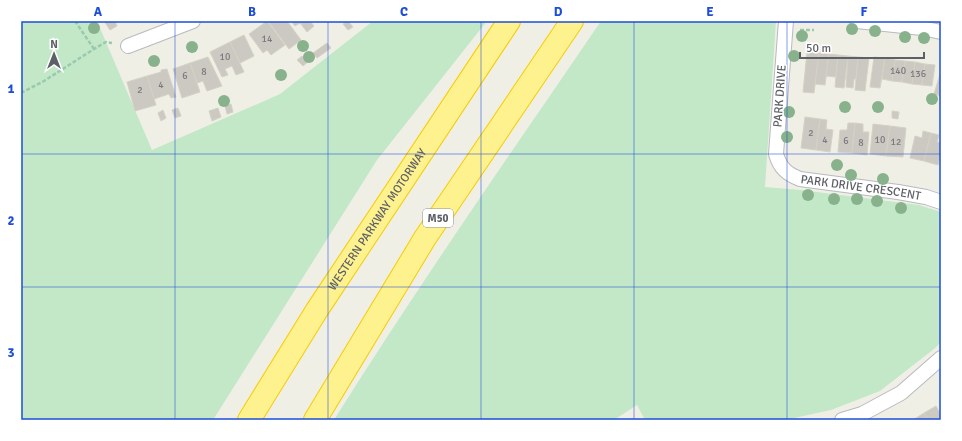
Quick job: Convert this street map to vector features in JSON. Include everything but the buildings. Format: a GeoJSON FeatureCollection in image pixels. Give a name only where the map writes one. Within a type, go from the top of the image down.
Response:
{"type":"FeatureCollection","features":[{"type":"Feature","properties":{"kind":"highway","name":"WESTERN PARKWAY MOTORWAY"},"geometry":{"type":"LineString","coordinates":[[249,420],[322,303],[509,21]]}},
{"type":"Feature","properties":{"kind":"highway","name":"M50"},"geometry":{"type":"LineString","coordinates":[[314,420],[424,238],[572,21]]}},
{"type":"Feature","properties":{"kind":"street"},"geometry":{"type":"LineString","coordinates":[[128,46],[193,21]]}},
{"type":"Feature","properties":{"kind":"street","name":"PARK DRIVE"},"geometry":{"type":"LineString","coordinates":[[783,169],[776,154],[786,21]]}},
{"type":"Feature","properties":{"kind":"street"},"geometry":{"type":"LineString","coordinates":[[857,21],[923,28],[941,32]]}},
{"type":"Feature","properties":{"kind":"street","name":"PARK DRIVE CRESCENT"},"geometry":{"type":"LineString","coordinates":[[783,169],[791,176],[800,179],[898,192],[930,198],[941,202]]}},
{"type":"Feature","properties":{"kind":"street"},"geometry":{"type":"LineString","coordinates":[[842,420],[862,414],[901,393],[941,358]]}},
{"type":"Feature","properties":{"kind":"path"},"geometry":{"type":"LineString","coordinates":[[75,21],[94,49]]}},
{"type":"Feature","properties":{"kind":"path"},"geometry":{"type":"LineString","coordinates":[[799,30],[814,30]]}},
{"type":"Feature","properties":{"kind":"path"},"geometry":{"type":"LineString","coordinates":[[21,93],[44,81],[106,42],[112,43]]}},
{"type":"Feature","properties":{"kind":"green space"},"geometry":{"type":"Polygon","coordinates":[[[21,21],[97,21],[152,150],[280,94],[373,21],[487,21],[377,160],[213,420],[21,420],[21,21]]]}},
{"type":"Feature","properties":{"kind":"green space"},"geometry":{"type":"Polygon","coordinates":[[[601,21],[776,21],[765,187],[919,205],[941,212],[941,342],[880,391],[831,410],[785,420],[645,420],[637,405],[614,420],[334,420],[432,269],[601,21]]]}}]}
